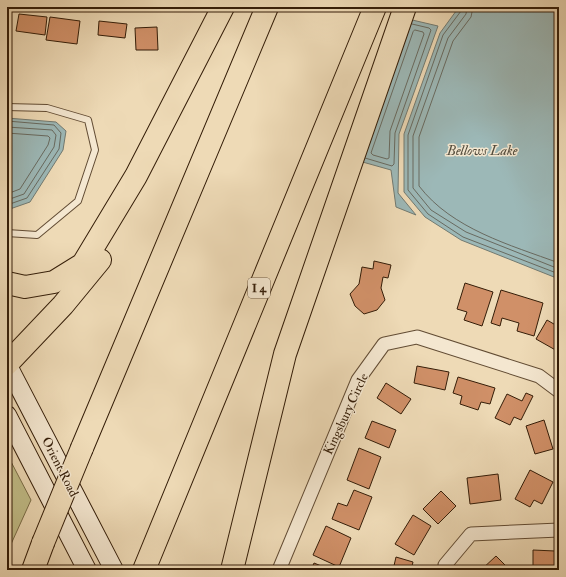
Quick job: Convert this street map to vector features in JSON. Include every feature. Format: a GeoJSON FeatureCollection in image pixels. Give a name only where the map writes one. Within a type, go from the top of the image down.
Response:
{"type":"FeatureCollection","features":[{"type":"Feature","properties":{"kind":"highway"},"geometry":{"type":"LineString","coordinates":[[7,283],[26,286],[54,282],[84,264],[136,176],[223,7]]}},
{"type":"Feature","properties":{"kind":"highway"},"geometry":{"type":"LineString","coordinates":[[33,570],[82,448],[267,7]]}},
{"type":"Feature","properties":{"kind":"highway","name":"I 4"},"geometry":{"type":"LineString","coordinates":[[144,570],[375,7]]}},
{"type":"Feature","properties":{"kind":"highway"},"geometry":{"type":"LineString","coordinates":[[232,570],[285,354],[405,7]]}},
{"type":"Feature","properties":{"kind":"highway"},"geometry":{"type":"LineString","coordinates":[[7,364],[63,305],[98,264],[136,176]]}},
{"type":"Feature","properties":{"kind":"street","name":"Kingsbury Circle"},"geometry":{"type":"LineString","coordinates":[[279,570],[358,380],[384,344],[417,337],[539,376],[559,391]]}},
{"type":"Feature","properties":{"kind":"street","name":"Orient Road"},"geometry":{"type":"LineString","coordinates":[[7,364],[114,570]]}},
{"type":"Feature","properties":{"kind":"street","name":"Orient Road"},"geometry":{"type":"LineString","coordinates":[[7,414],[87,570]]}},
{"type":"Feature","properties":{"kind":"street"},"geometry":{"type":"LineString","coordinates":[[445,570],[445,565],[471,534],[559,530]]}},
{"type":"Feature","properties":{"kind":"lane"},"geometry":{"type":"LineString","coordinates":[[7,107],[47,108],[88,120],[95,150],[78,201],[37,235],[7,233]]}},
{"type":"Feature","properties":{"kind":"shaded area"},"geometry":{"type":"Polygon","coordinates":[[[7,454],[31,500],[7,553],[7,454]]]}},
{"type":"Feature","properties":{"kind":"water","name":"Bellows Lake"},"geometry":{"type":"Polygon","coordinates":[[[459,7],[559,7],[559,279],[461,240],[425,217],[404,192],[404,134],[440,33],[459,7]]]}},
{"type":"Feature","properties":{"kind":"water"},"geometry":{"type":"Polygon","coordinates":[[[408,19],[438,26],[399,134],[398,193],[416,215],[396,207],[391,170],[359,161],[408,19]]]}},
{"type":"Feature","properties":{"kind":"water"},"geometry":{"type":"Polygon","coordinates":[[[7,118],[56,122],[66,131],[63,150],[30,202],[7,210],[7,118]]]}},
{"type":"Feature","properties":{"kind":"building"},"geometry":{"type":"Polygon","coordinates":[[[7,14],[10,14],[8,42],[7,42],[7,14]]]}},
{"type":"Feature","properties":{"kind":"building"},"geometry":{"type":"Polygon","coordinates":[[[19,14],[47,17],[45,35],[16,31],[19,14]]]}},
{"type":"Feature","properties":{"kind":"building"},"geometry":{"type":"Polygon","coordinates":[[[50,17],[80,21],[77,44],[46,40],[50,17]]]}},
{"type":"Feature","properties":{"kind":"building"},"geometry":{"type":"Polygon","coordinates":[[[99,21],[127,24],[125,38],[98,35],[99,21]]]}},
{"type":"Feature","properties":{"kind":"building"},"geometry":{"type":"Polygon","coordinates":[[[157,27],[158,50],[136,50],[135,28],[157,27]]]}},
{"type":"Feature","properties":{"kind":"building"},"geometry":{"type":"Polygon","coordinates":[[[374,261],[391,265],[388,278],[383,277],[381,288],[385,300],[377,310],[364,314],[355,306],[350,294],[359,284],[362,267],[373,269],[374,261]]]}},
{"type":"Feature","properties":{"kind":"building"},"geometry":{"type":"Polygon","coordinates":[[[465,283],[493,292],[482,326],[464,320],[467,312],[457,309],[465,283]]]}},
{"type":"Feature","properties":{"kind":"building"},"geometry":{"type":"Polygon","coordinates":[[[501,290],[543,303],[534,336],[517,331],[519,323],[502,318],[500,326],[491,323],[501,290]]]}},
{"type":"Feature","properties":{"kind":"building"},"geometry":{"type":"Polygon","coordinates":[[[547,320],[559,327],[559,352],[536,339],[547,320]]]}},
{"type":"Feature","properties":{"kind":"building"},"geometry":{"type":"Polygon","coordinates":[[[417,366],[449,372],[445,390],[414,383],[417,366]]]}},
{"type":"Feature","properties":{"kind":"building"},"geometry":{"type":"Polygon","coordinates":[[[458,377],[495,388],[490,404],[481,402],[478,410],[460,404],[462,396],[453,393],[458,377]]]}},
{"type":"Feature","properties":{"kind":"building"},"geometry":{"type":"Polygon","coordinates":[[[386,383],[411,399],[401,414],[377,398],[386,383]]]}},
{"type":"Feature","properties":{"kind":"building"},"geometry":{"type":"Polygon","coordinates":[[[526,393],[533,396],[521,420],[514,417],[510,425],[495,418],[507,394],[522,401],[526,393]]]}},
{"type":"Feature","properties":{"kind":"building"},"geometry":{"type":"Polygon","coordinates":[[[544,420],[553,449],[535,454],[526,426],[544,420]]]}},
{"type":"Feature","properties":{"kind":"building"},"geometry":{"type":"Polygon","coordinates":[[[372,421],[396,430],[389,448],[365,438],[372,421]]]}},
{"type":"Feature","properties":{"kind":"building"},"geometry":{"type":"Polygon","coordinates":[[[359,448],[381,457],[369,489],[347,480],[359,448]]]}},
{"type":"Feature","properties":{"kind":"building"},"geometry":{"type":"Polygon","coordinates":[[[530,470],[553,482],[542,504],[534,500],[530,507],[515,499],[530,470]]]}},
{"type":"Feature","properties":{"kind":"building"},"geometry":{"type":"Polygon","coordinates":[[[498,474],[501,500],[470,504],[467,478],[498,474]]]}},
{"type":"Feature","properties":{"kind":"building"},"geometry":{"type":"Polygon","coordinates":[[[354,490],[372,497],[359,530],[332,519],[338,503],[347,506],[354,490]]]}},
{"type":"Feature","properties":{"kind":"building"},"geometry":{"type":"Polygon","coordinates":[[[441,491],[456,506],[438,524],[423,509],[441,491]]]}},
{"type":"Feature","properties":{"kind":"building"},"geometry":{"type":"Polygon","coordinates":[[[413,515],[431,526],[414,555],[395,544],[413,515]]]}},
{"type":"Feature","properties":{"kind":"building"},"geometry":{"type":"Polygon","coordinates":[[[326,526],[351,538],[339,567],[313,555],[326,526]]]}},
{"type":"Feature","properties":{"kind":"building"},"geometry":{"type":"Polygon","coordinates":[[[533,550],[555,551],[555,570],[533,570],[533,550]]]}},
{"type":"Feature","properties":{"kind":"building"},"geometry":{"type":"Polygon","coordinates":[[[496,556],[507,567],[504,570],[481,570],[496,556]]]}},
{"type":"Feature","properties":{"kind":"building"},"geometry":{"type":"Polygon","coordinates":[[[396,557],[413,562],[411,570],[393,570],[396,557]]]}},
{"type":"Feature","properties":{"kind":"building"},"geometry":{"type":"Polygon","coordinates":[[[314,563],[331,570],[311,570],[314,563]]]}}]}
